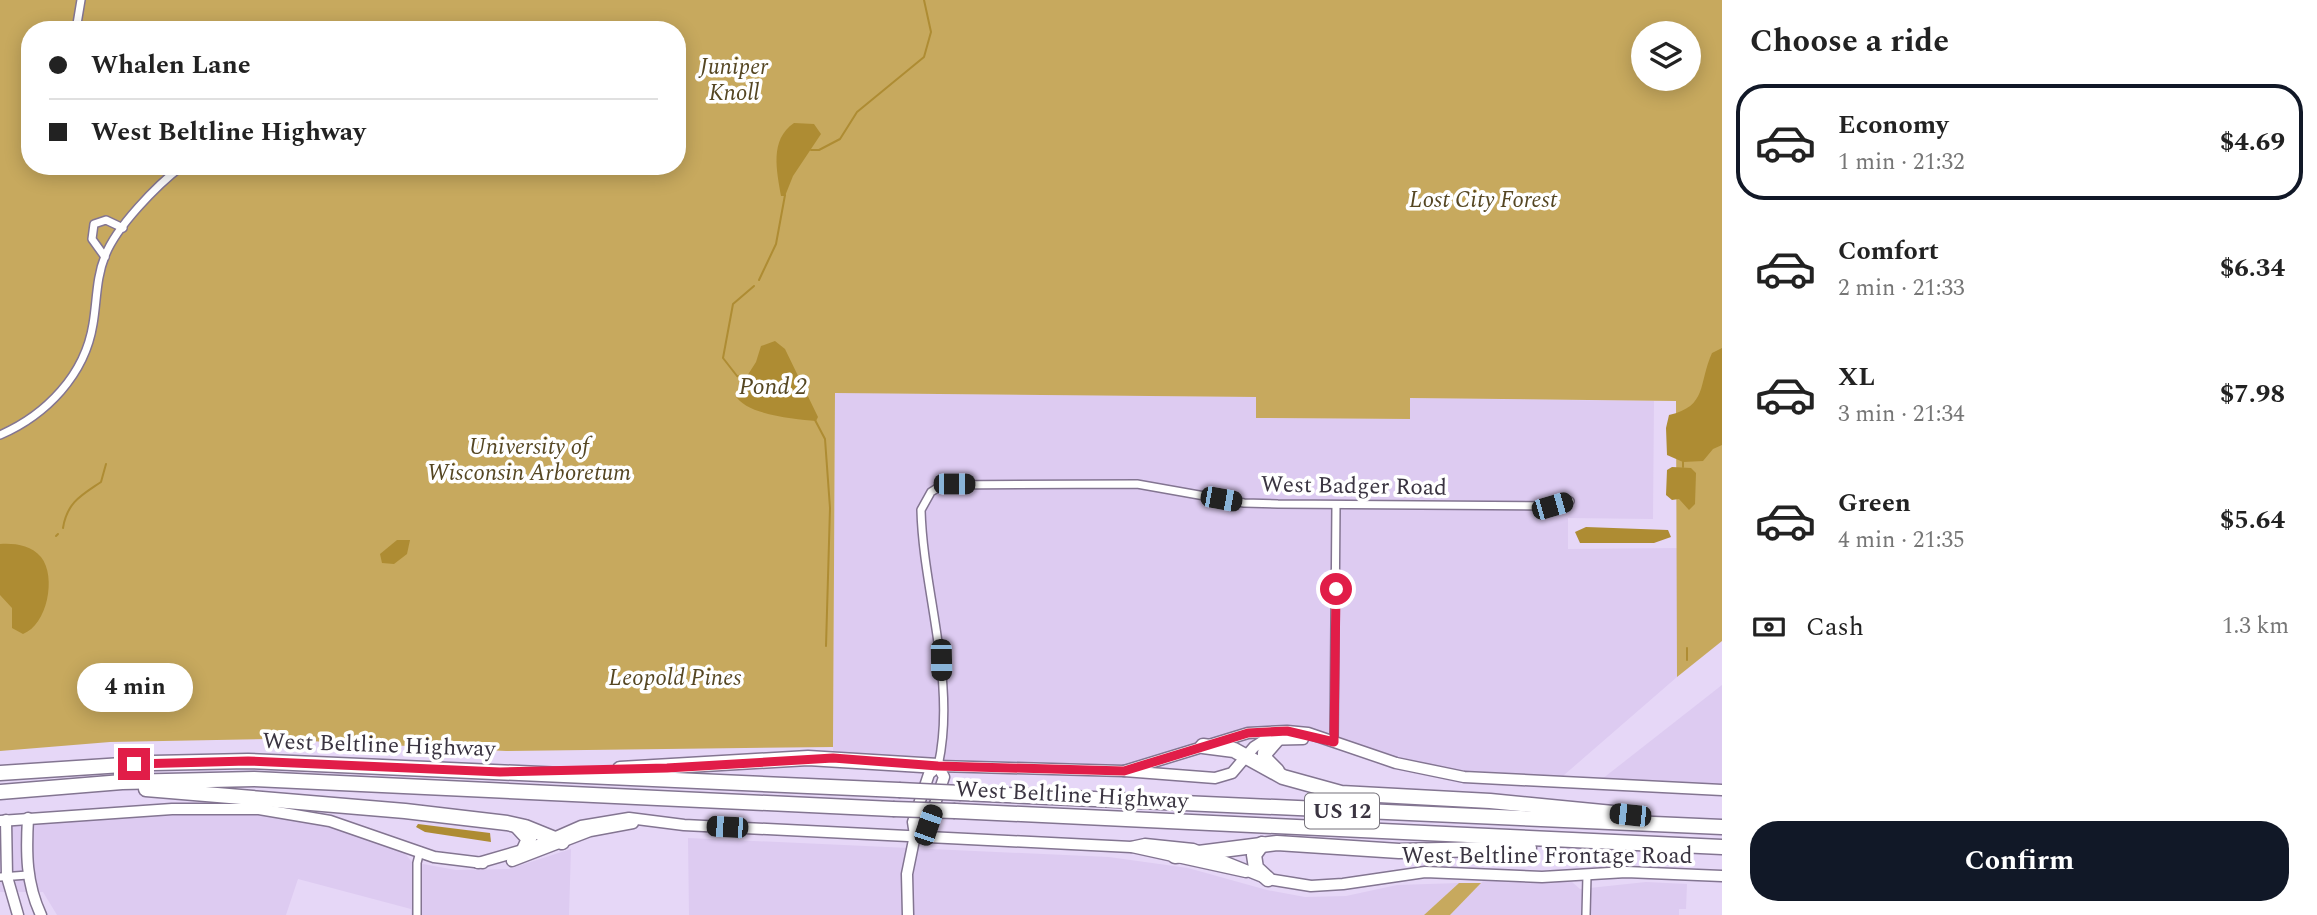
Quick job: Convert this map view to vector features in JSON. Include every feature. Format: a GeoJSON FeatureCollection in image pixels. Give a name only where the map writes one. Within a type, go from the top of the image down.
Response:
{"type":"FeatureCollection","features":[{"type":"Feature","properties":{"kind":"highway"},"geometry":{"type":"LineString","coordinates":[[1278,738],[1268,747],[1265,759],[1283,777]]}},
{"type":"Feature","properties":{"kind":"highway"},"geometry":{"type":"LineString","coordinates":[[1203,746],[1226,747],[1283,777],[1341,793],[1511,803],[1722,826]]}},
{"type":"Feature","properties":{"kind":"highway"},"geometry":{"type":"LineString","coordinates":[[500,772],[667,768],[793,759],[938,766]]}},
{"type":"Feature","properties":{"kind":"highway","name":"West Beltline Highway"},"geometry":{"type":"LineString","coordinates":[[0,773],[142,763],[236,761],[1722,826]]}},
{"type":"Feature","properties":{"kind":"highway","name":"West Beltline Highway"},"geometry":{"type":"LineString","coordinates":[[0,792],[181,779],[254,779],[1722,847]]}},
{"type":"Feature","properties":{"kind":"highway"},"geometry":{"type":"LineString","coordinates":[[64,787],[169,790],[405,811],[516,825],[538,831],[556,841]]}},
{"type":"Feature","properties":{"kind":"highway"},"geometry":{"type":"LineString","coordinates":[[516,825],[528,835],[529,842],[524,850]]}},
{"type":"Feature","properties":{"kind":"highway"},"geometry":{"type":"LineString","coordinates":[[1262,844],[1254,855],[1254,864],[1268,878]]}},
{"type":"Feature","properties":{"kind":"highway"},"geometry":{"type":"LineString","coordinates":[[1175,856],[1262,844],[1399,851],[1671,845]]}},
{"type":"Feature","properties":{"kind":"street"},"geometry":{"type":"LineString","coordinates":[[78,21],[81,0]]}},
{"type":"Feature","properties":{"kind":"street"},"geometry":{"type":"LineString","coordinates":[[0,435],[47,406],[72,377],[92,328],[105,257],[123,228],[172,175]]}},
{"type":"Feature","properties":{"kind":"street"},"geometry":{"type":"LineString","coordinates":[[105,257],[92,239],[94,224],[106,220],[123,228]]}},
{"type":"Feature","properties":{"kind":"street","name":"West Badger Road"},"geometry":{"type":"LineString","coordinates":[[938,766],[941,747],[941,660],[921,510],[931,492],[954,484],[1137,484],[1244,503],[1552,506],[1570,501]]}},
{"type":"Feature","properties":{"kind":"street"},"geometry":{"type":"LineString","coordinates":[[1334,742],[1336,505]]}},
{"type":"Feature","properties":{"kind":"street"},"geometry":{"type":"LineString","coordinates":[[1124,771],[1166,760],[1203,746],[1268,731],[1308,733],[1396,763],[1464,777],[1722,790]]}},
{"type":"Feature","properties":{"kind":"street"},"geometry":{"type":"LineString","coordinates":[[938,766],[1124,771],[1215,778],[1232,773],[1265,740],[1278,738],[1334,742]]}},
{"type":"Feature","properties":{"kind":"street"},"geometry":{"type":"LineString","coordinates":[[908,915],[907,874],[915,835],[928,825],[944,777],[938,766]]}},
{"type":"Feature","properties":{"kind":"street","name":"West Beltline Frontage Road"},"geometry":{"type":"LineString","coordinates":[[3,820],[172,808],[258,809],[330,821],[448,860],[478,863],[509,862],[601,820],[629,818],[639,821],[1131,846],[1162,845],[1207,853],[1268,878],[1322,886],[1425,872],[1542,877],[1626,872],[1722,876]]}},
{"type":"Feature","properties":{"kind":"street"},"geometry":{"type":"LineString","coordinates":[[28,818],[28,875],[31,894],[41,915]]}},
{"type":"Feature","properties":{"kind":"street"},"geometry":{"type":"LineString","coordinates":[[3,820],[4,877],[18,915]]}},
{"type":"Feature","properties":{"kind":"street","name":"West Beltline Frontage Road"},"geometry":{"type":"LineString","coordinates":[[478,863],[556,841]]}},
{"type":"Feature","properties":{"kind":"street","name":"West Beltline Frontage Road"},"geometry":{"type":"LineString","coordinates":[[1131,846],[1248,872]]}},
{"type":"Feature","properties":{"kind":"street"},"geometry":{"type":"LineString","coordinates":[[417,915],[417,863],[421,851]]}},
{"type":"Feature","properties":{"kind":"street"},"geometry":{"type":"LineString","coordinates":[[4,877],[28,875]]}},
{"type":"Feature","properties":{"kind":"street"},"geometry":{"type":"LineString","coordinates":[[1586,915],[1587,875]]}},
{"type":"Feature","properties":{"kind":"shaded area"},"geometry":{"type":"Polygon","coordinates":[[[835,393],[1256,397],[1257,418],[1410,419],[1409,398],[1654,401],[1653,519],[1568,518],[1568,549],[1678,548],[1677,677],[1556,782],[1464,777],[1334,742],[1268,731],[1124,771],[833,758],[835,393]]]}},
{"type":"Feature","properties":{"kind":"shaded area"},"geometry":{"type":"Polygon","coordinates":[[[1722,685],[1722,790],[1597,783],[1722,685]]]}},
{"type":"Feature","properties":{"kind":"shaded area"},"geometry":{"type":"Polygon","coordinates":[[[256,815],[324,825],[403,851],[412,862],[456,870],[509,869],[571,849],[569,915],[411,915],[411,909],[298,879],[286,915],[57,915],[43,892],[0,892],[0,827],[113,817],[256,815]]]}},
{"type":"Feature","properties":{"kind":"shaded area"},"geometry":{"type":"Polygon","coordinates":[[[688,838],[1109,857],[1188,868],[1267,890],[1305,897],[1346,896],[1397,885],[1459,883],[1424,915],[689,915],[688,838]]]}},
{"type":"Feature","properties":{"kind":"shaded area"},"geometry":{"type":"Polygon","coordinates":[[[1484,880],[1572,882],[1580,889],[1646,882],[1687,884],[1686,909],[1679,909],[1679,915],[1450,915],[1484,880]]]}},
{"type":"Feature","properties":{"kind":"green space","name":"University of Wisconsin Arboretum"},"geometry":{"type":"Polygon","coordinates":[[[0,0],[1722,0],[1722,641],[1677,677],[1676,401],[1410,398],[1410,419],[1256,418],[1256,397],[835,393],[833,747],[506,751],[269,739],[110,742],[0,751],[0,0]]]}},
{"type":"Feature","properties":{"kind":"green space"},"geometry":{"type":"Polygon","coordinates":[[[1459,883],[1481,883],[1450,915],[1424,915],[1459,883]]]}},
{"type":"Feature","properties":{"kind":"water"},"geometry":{"type":"Polygon","coordinates":[[[794,123],[814,124],[821,134],[793,176],[785,196],[781,196],[777,166],[778,147],[786,130],[794,123]]]}},
{"type":"Feature","properties":{"kind":"water","name":"Pond 2"},"geometry":{"type":"Polygon","coordinates":[[[775,341],[785,349],[818,417],[816,421],[760,411],[741,402],[735,395],[756,362],[761,346],[775,341]]]}},
{"type":"Feature","properties":{"kind":"water"},"geometry":{"type":"Polygon","coordinates":[[[1722,348],[1722,445],[1713,449],[1703,461],[1683,462],[1667,455],[1666,428],[1669,415],[1690,406],[1696,400],[1712,353],[1722,348]]]}},
{"type":"Feature","properties":{"kind":"water"},"geometry":{"type":"Polygon","coordinates":[[[1672,467],[1691,468],[1696,473],[1695,504],[1689,510],[1679,499],[1672,500],[1666,495],[1667,470],[1672,467]]]}},
{"type":"Feature","properties":{"kind":"water"},"geometry":{"type":"Polygon","coordinates":[[[1586,527],[1668,530],[1671,537],[1654,543],[1580,543],[1575,532],[1586,527]]]}},
{"type":"Feature","properties":{"kind":"water"},"geometry":{"type":"Polygon","coordinates":[[[397,540],[410,540],[407,554],[394,564],[382,563],[380,554],[397,540]]]}},
{"type":"Feature","properties":{"kind":"water"},"geometry":{"type":"Polygon","coordinates":[[[0,544],[27,547],[41,557],[46,566],[49,588],[47,600],[38,621],[23,634],[12,628],[12,608],[0,595],[0,544]]]}},
{"type":"Feature","properties":{"kind":"water"},"geometry":{"type":"Polygon","coordinates":[[[418,824],[490,833],[491,842],[425,832],[416,827],[418,824]]]}},
{"type":"Feature","properties":{"kind":"waterway"},"geometry":{"type":"LineString","coordinates":[[811,150],[819,150],[840,139],[857,112],[924,57],[931,32],[924,0]]}},
{"type":"Feature","properties":{"kind":"waterway"},"geometry":{"type":"LineString","coordinates":[[759,280],[776,244],[785,195]]}},
{"type":"Feature","properties":{"kind":"waterway"},"geometry":{"type":"LineString","coordinates":[[747,379],[737,376],[723,358],[733,304],[754,286]]}},
{"type":"Feature","properties":{"kind":"waterway"},"geometry":{"type":"LineString","coordinates":[[815,420],[825,439],[830,508],[826,646]]}},
{"type":"Feature","properties":{"kind":"waterway"},"geometry":{"type":"LineString","coordinates":[[1683,462],[1683,467]]}},
{"type":"Feature","properties":{"kind":"waterway"},"geometry":{"type":"LineString","coordinates":[[63,528],[72,505],[101,482],[106,464]]}},
{"type":"Feature","properties":{"kind":"waterway"},"geometry":{"type":"LineString","coordinates":[[1687,648],[1687,660]]}},
{"type":"Feature","properties":{"kind":"route"},"geometry":{"type":"LineString","coordinates":[[134,764],[295,762],[500,772],[667,768],[779,759],[833,758],[922,762],[938,766],[1124,771],[1248,733],[1308,733],[1334,742],[1336,589]]}},
{"type":"Feature","properties":{"kind":"park label","name":"Juniper Knoll"},"geometry":{"type":"Point","coordinates":[734,79]}},
{"type":"Feature","properties":{"kind":"park label","name":"Lost City Forest"},"geometry":{"type":"Point","coordinates":[1483,199]}},
{"type":"Feature","properties":{"kind":"park label","name":"Leopold Pines"},"geometry":{"type":"Point","coordinates":[675,677]}}]}
